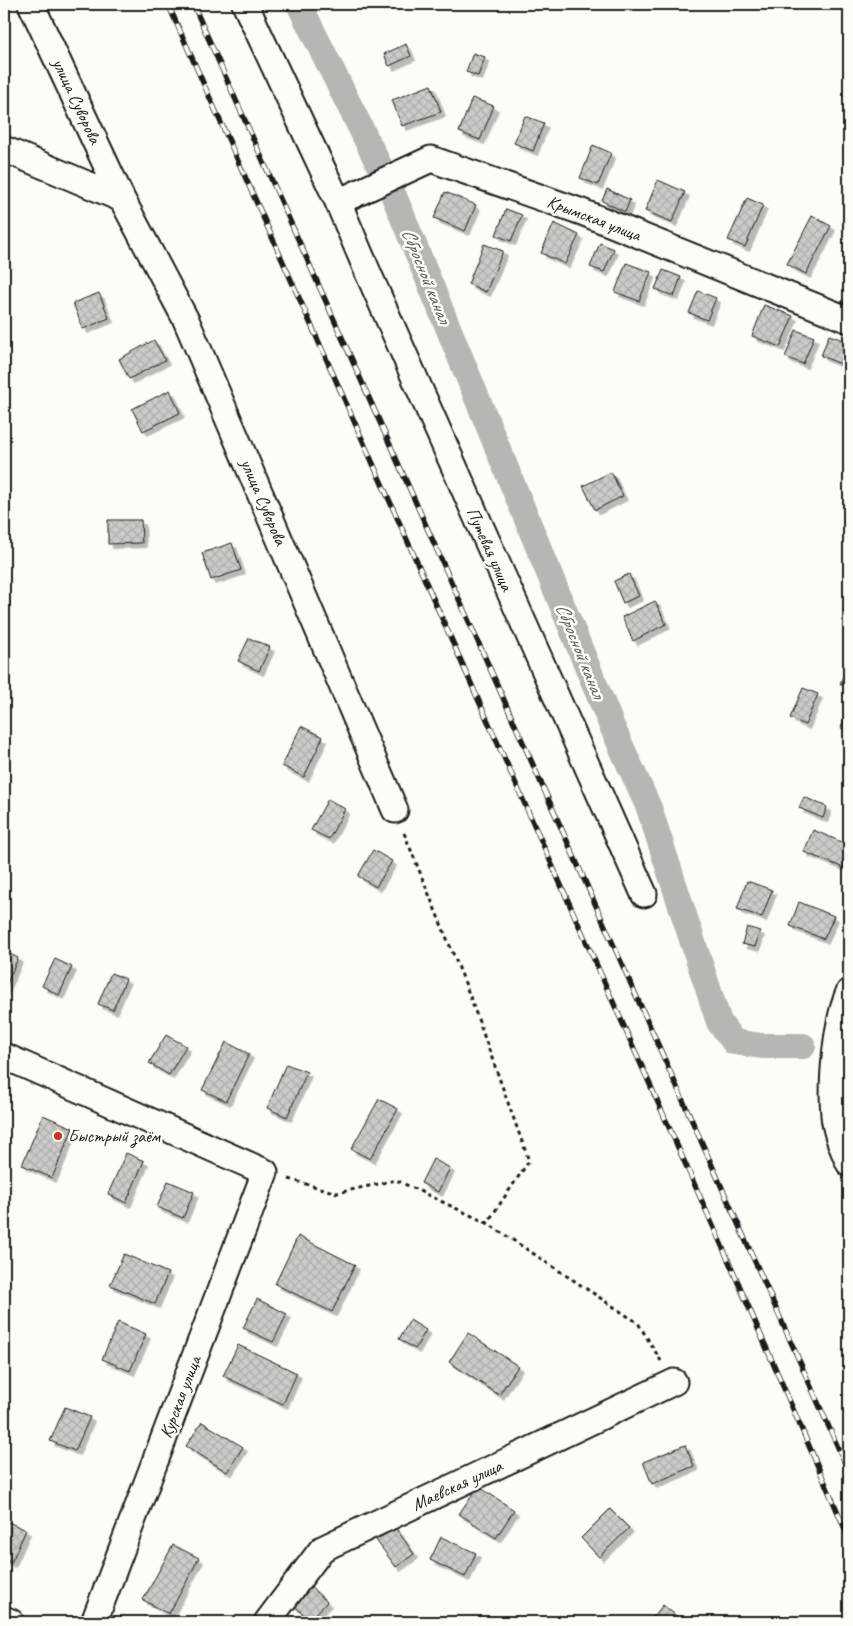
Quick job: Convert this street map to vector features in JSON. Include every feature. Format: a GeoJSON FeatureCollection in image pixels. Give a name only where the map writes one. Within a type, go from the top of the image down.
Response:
{"type":"FeatureCollection","features":[{"type":"Feature","properties":{"kind":"street","name":"улица Суворова"},"geometry":{"type":"LineString","coordinates":[[32,4],[122,198],[186,320],[395,810]]}},
{"type":"Feature","properties":{"kind":"street","name":"Путевая улица"},"geometry":{"type":"LineString","coordinates":[[245,4],[338,202],[644,894]]}},
{"type":"Feature","properties":{"kind":"street"},"geometry":{"type":"LineString","coordinates":[[4,149],[122,198]]}},
{"type":"Feature","properties":{"kind":"street","name":"Крымская улица"},"geometry":{"type":"LineString","coordinates":[[338,202],[431,159],[582,212],[849,320]]}},
{"type":"Feature","properties":{"kind":"street"},"geometry":{"type":"LineString","coordinates":[[846,998],[835,1068],[834,1116],[849,1163]]}},
{"type":"Feature","properties":{"kind":"street"},"geometry":{"type":"LineString","coordinates":[[4,1056],[265,1172]]}},
{"type":"Feature","properties":{"kind":"street","name":"Курская улица"},"geometry":{"type":"LineString","coordinates":[[94,1622],[265,1172]]}},
{"type":"Feature","properties":{"kind":"street","name":"Маевская улица"},"geometry":{"type":"LineString","coordinates":[[267,1622],[322,1549],[674,1382]]}},
{"type":"Feature","properties":{"kind":"street"},"geometry":{"type":"LineString","coordinates":[[4,1619],[11,1622]]}},
{"type":"Feature","properties":{"kind":"path"},"geometry":{"type":"LineString","coordinates":[[395,810],[465,983],[529,1161],[487,1223]]}},
{"type":"Feature","properties":{"kind":"path"},"geometry":{"type":"LineString","coordinates":[[265,1172],[337,1193],[396,1180],[487,1223],[638,1323],[674,1382]]}},
{"type":"Feature","properties":{"kind":"building"},"geometry":{"type":"Polygon","coordinates":[[[406,44],[411,56],[389,66],[384,54],[406,44]]]}},
{"type":"Feature","properties":{"kind":"building"},"geometry":{"type":"Polygon","coordinates":[[[473,53],[485,57],[478,76],[466,72],[473,53]]]}},
{"type":"Feature","properties":{"kind":"building"},"geometry":{"type":"Polygon","coordinates":[[[431,85],[441,112],[402,126],[392,100],[431,85]]]}},
{"type":"Feature","properties":{"kind":"building"},"geometry":{"type":"Polygon","coordinates":[[[472,98],[494,106],[480,140],[459,132],[472,98]]]}},
{"type":"Feature","properties":{"kind":"building"},"geometry":{"type":"Polygon","coordinates":[[[525,116],[544,123],[533,151],[514,143],[525,116]]]}},
{"type":"Feature","properties":{"kind":"building"},"geometry":{"type":"Polygon","coordinates":[[[593,145],[611,153],[598,185],[580,178],[593,145]]]}},
{"type":"Feature","properties":{"kind":"building"},"geometry":{"type":"Polygon","coordinates":[[[658,180],[685,192],[672,222],[645,211],[658,180]]]}},
{"type":"Feature","properties":{"kind":"building"},"geometry":{"type":"Polygon","coordinates":[[[607,189],[630,200],[625,212],[602,201],[607,189]]]}},
{"type":"Feature","properties":{"kind":"building"},"geometry":{"type":"Polygon","coordinates":[[[445,192],[476,205],[465,231],[434,218],[445,192]]]}},
{"type":"Feature","properties":{"kind":"building"},"geometry":{"type":"Polygon","coordinates":[[[747,198],[763,205],[745,247],[728,240],[747,198]]]}},
{"type":"Feature","properties":{"kind":"building"},"geometry":{"type":"Polygon","coordinates":[[[506,209],[522,215],[511,241],[496,235],[506,209]]]}},
{"type":"Feature","properties":{"kind":"building"},"geometry":{"type":"Polygon","coordinates":[[[812,216],[831,226],[806,274],[787,264],[812,216]]]}},
{"type":"Feature","properties":{"kind":"building"},"geometry":{"type":"Polygon","coordinates":[[[554,223],[579,235],[565,264],[541,253],[554,223]]]}},
{"type":"Feature","properties":{"kind":"building"},"geometry":{"type":"Polygon","coordinates":[[[600,243],[614,249],[604,272],[590,267],[600,243]]]}},
{"type":"Feature","properties":{"kind":"building"},"geometry":{"type":"Polygon","coordinates":[[[484,244],[503,251],[486,292],[468,284],[484,244]]]}},
{"type":"Feature","properties":{"kind":"building"},"geometry":{"type":"Polygon","coordinates":[[[626,263],[651,272],[639,301],[615,292],[626,263]]]}},
{"type":"Feature","properties":{"kind":"building"},"geometry":{"type":"Polygon","coordinates":[[[663,270],[681,277],[674,296],[655,289],[663,270]]]}},
{"type":"Feature","properties":{"kind":"building"},"geometry":{"type":"Polygon","coordinates":[[[698,291],[716,298],[707,320],[689,313],[698,291]]]}},
{"type":"Feature","properties":{"kind":"building"},"geometry":{"type":"Polygon","coordinates":[[[99,293],[109,318],[83,329],[73,303],[99,293]]]}},
{"type":"Feature","properties":{"kind":"building"},"geometry":{"type":"Polygon","coordinates":[[[764,305],[793,316],[780,347],[752,336],[764,305]]]}},
{"type":"Feature","properties":{"kind":"building"},"geometry":{"type":"Polygon","coordinates":[[[796,330],[814,337],[803,364],[785,357],[796,330]]]}},
{"type":"Feature","properties":{"kind":"building"},"geometry":{"type":"Polygon","coordinates":[[[829,335],[849,342],[841,364],[821,356],[829,335]]]}},
{"type":"Feature","properties":{"kind":"building"},"geometry":{"type":"Polygon","coordinates":[[[154,340],[165,360],[129,379],[119,359],[154,340]]]}},
{"type":"Feature","properties":{"kind":"building"},"geometry":{"type":"Polygon","coordinates":[[[170,390],[180,413],[143,431],[132,409],[170,390]]]}},
{"type":"Feature","properties":{"kind":"building"},"geometry":{"type":"Polygon","coordinates":[[[611,472],[623,496],[595,510],[583,486],[611,472]]]}},
{"type":"Feature","properties":{"kind":"building"},"geometry":{"type":"Polygon","coordinates":[[[108,520],[141,520],[142,543],[108,544],[108,520]]]}},
{"type":"Feature","properties":{"kind":"building"},"geometry":{"type":"Polygon","coordinates":[[[232,543],[241,570],[211,580],[202,553],[232,543]]]}},
{"type":"Feature","properties":{"kind":"building"},"geometry":{"type":"Polygon","coordinates":[[[629,574],[639,596],[623,603],[614,581],[629,574]]]}},
{"type":"Feature","properties":{"kind":"building"},"geometry":{"type":"Polygon","coordinates":[[[655,601],[666,624],[633,641],[622,617],[655,601]]]}},
{"type":"Feature","properties":{"kind":"building"},"geometry":{"type":"Polygon","coordinates":[[[249,638],[270,647],[259,671],[238,661],[249,638]]]}},
{"type":"Feature","properties":{"kind":"building"},"geometry":{"type":"Polygon","coordinates":[[[849,660],[849,688],[840,684],[849,660]]]}},
{"type":"Feature","properties":{"kind":"building"},"geometry":{"type":"Polygon","coordinates":[[[803,688],[818,694],[805,725],[790,718],[803,688]]]}},
{"type":"Feature","properties":{"kind":"building"},"geometry":{"type":"Polygon","coordinates":[[[849,708],[849,731],[841,728],[849,708]]]}},
{"type":"Feature","properties":{"kind":"building"},"geometry":{"type":"Polygon","coordinates":[[[301,726],[323,737],[304,777],[282,766],[301,726]]]}},
{"type":"Feature","properties":{"kind":"building"},"geometry":{"type":"Polygon","coordinates":[[[804,797],[827,807],[823,818],[799,808],[804,797]]]}},
{"type":"Feature","properties":{"kind":"building"},"geometry":{"type":"Polygon","coordinates":[[[328,799],[345,809],[329,839],[311,830],[328,799]]]}},
{"type":"Feature","properties":{"kind":"building"},"geometry":{"type":"Polygon","coordinates":[[[813,830],[849,845],[849,870],[804,852],[813,830]]]}},
{"type":"Feature","properties":{"kind":"building"},"geometry":{"type":"Polygon","coordinates":[[[373,850],[392,861],[376,887],[358,876],[373,850]]]}},
{"type":"Feature","properties":{"kind":"building"},"geometry":{"type":"Polygon","coordinates":[[[747,881],[772,890],[762,917],[737,909],[747,881]]]}},
{"type":"Feature","properties":{"kind":"building"},"geometry":{"type":"Polygon","coordinates":[[[799,902],[834,916],[824,939],[790,926],[799,902]]]}},
{"type":"Feature","properties":{"kind":"building"},"geometry":{"type":"Polygon","coordinates":[[[747,927],[760,931],[755,947],[742,944],[747,927]]]}},
{"type":"Feature","properties":{"kind":"building"},"geometry":{"type":"Polygon","coordinates":[[[4,951],[18,958],[4,991],[4,951]]]}},
{"type":"Feature","properties":{"kind":"building"},"geometry":{"type":"Polygon","coordinates":[[[55,959],[72,967],[59,995],[42,986],[55,959]]]}},
{"type":"Feature","properties":{"kind":"building"},"geometry":{"type":"Polygon","coordinates":[[[111,973],[126,979],[113,1010],[98,1004],[111,973]]]}},
{"type":"Feature","properties":{"kind":"building"},"geometry":{"type":"Polygon","coordinates":[[[166,1035],[186,1046],[169,1075],[149,1063],[166,1035]]]}},
{"type":"Feature","properties":{"kind":"building"},"geometry":{"type":"Polygon","coordinates":[[[226,1042],[249,1054],[226,1101],[202,1090],[226,1042]]]}},
{"type":"Feature","properties":{"kind":"building"},"geometry":{"type":"Polygon","coordinates":[[[286,1064],[307,1072],[287,1117],[267,1108],[286,1064]]]}},
{"type":"Feature","properties":{"kind":"building"},"geometry":{"type":"Polygon","coordinates":[[[379,1099],[398,1109],[370,1159],[351,1149],[379,1099]]]}},
{"type":"Feature","properties":{"kind":"building"},"geometry":{"type":"Polygon","coordinates":[[[43,1115],[73,1128],[52,1178],[22,1165],[43,1115]]]}},
{"type":"Feature","properties":{"kind":"building"},"geometry":{"type":"Polygon","coordinates":[[[126,1153],[144,1161],[126,1203],[108,1194],[126,1153]]]}},
{"type":"Feature","properties":{"kind":"building"},"geometry":{"type":"Polygon","coordinates":[[[433,1159],[450,1168],[438,1192],[421,1183],[433,1159]]]}},
{"type":"Feature","properties":{"kind":"building"},"geometry":{"type":"Polygon","coordinates":[[[168,1181],[194,1192],[183,1218],[157,1207],[168,1181]]]}},
{"type":"Feature","properties":{"kind":"building"},"geometry":{"type":"Polygon","coordinates":[[[298,1236],[355,1265],[332,1312],[275,1284],[298,1236]]]}},
{"type":"Feature","properties":{"kind":"building"},"geometry":{"type":"Polygon","coordinates":[[[124,1254],[168,1273],[155,1304],[110,1285],[124,1254]]]}},
{"type":"Feature","properties":{"kind":"building"},"geometry":{"type":"Polygon","coordinates":[[[257,1299],[287,1314],[273,1342],[243,1328],[257,1299]]]}},
{"type":"Feature","properties":{"kind":"building"},"geometry":{"type":"Polygon","coordinates":[[[410,1320],[426,1330],[415,1349],[399,1339],[410,1320]]]}},
{"type":"Feature","properties":{"kind":"building"},"geometry":{"type":"Polygon","coordinates":[[[118,1322],[146,1334],[130,1371],[102,1359],[118,1322]]]}},
{"type":"Feature","properties":{"kind":"building"},"geometry":{"type":"Polygon","coordinates":[[[468,1333],[518,1366],[499,1395],[449,1362],[468,1333]]]}},
{"type":"Feature","properties":{"kind":"building"},"geometry":{"type":"Polygon","coordinates":[[[238,1345],[297,1373],[283,1404],[223,1376],[238,1345]]]}},
{"type":"Feature","properties":{"kind":"building"},"geometry":{"type":"Polygon","coordinates":[[[65,1407],[90,1417],[75,1451],[50,1441],[65,1407]]]}},
{"type":"Feature","properties":{"kind":"building"},"geometry":{"type":"Polygon","coordinates":[[[202,1422],[243,1447],[227,1472],[186,1446],[202,1422]]]}},
{"type":"Feature","properties":{"kind":"building"},"geometry":{"type":"Polygon","coordinates":[[[685,1445],[694,1466],[652,1484],[643,1462],[685,1445]]]}},
{"type":"Feature","properties":{"kind":"building"},"geometry":{"type":"Polygon","coordinates":[[[478,1486],[514,1510],[496,1538],[459,1514],[478,1486]]]}},
{"type":"Feature","properties":{"kind":"building"},"geometry":{"type":"Polygon","coordinates":[[[610,1509],[629,1528],[599,1557],[581,1538],[610,1509]]]}},
{"type":"Feature","properties":{"kind":"building"},"geometry":{"type":"Polygon","coordinates":[[[4,1520],[26,1530],[11,1563],[4,1560],[4,1520]]]}},
{"type":"Feature","properties":{"kind":"building"},"geometry":{"type":"Polygon","coordinates":[[[395,1527],[414,1554],[396,1567],[376,1540],[395,1527]]]}},
{"type":"Feature","properties":{"kind":"building"},"geometry":{"type":"Polygon","coordinates":[[[441,1537],[476,1553],[465,1577],[430,1560],[441,1537]]]}},
{"type":"Feature","properties":{"kind":"building"},"geometry":{"type":"Polygon","coordinates":[[[173,1545],[199,1558],[169,1614],[143,1600],[173,1545]]]}},
{"type":"Feature","properties":{"kind":"building"},"geometry":{"type":"Polygon","coordinates":[[[310,1586],[327,1602],[310,1620],[293,1605],[310,1586]]]}},
{"type":"Feature","properties":{"kind":"building"},"geometry":{"type":"Polygon","coordinates":[[[663,1605],[684,1622],[649,1622],[663,1605]]]}},
{"type":"Feature","properties":{"kind":"waterway","name":"Сбросной канал"},"geometry":{"type":"LineString","coordinates":[[299,4],[381,169]]}},
{"type":"Feature","properties":{"kind":"waterway","name":"Сбросной канал"},"geometry":{"type":"LineString","coordinates":[[394,196],[611,724],[649,808],[719,1022],[734,1042],[762,1046],[803,1046]]}},
{"type":"Feature","properties":{"kind":"railway"},"geometry":{"type":"LineString","coordinates":[[168,4],[730,1264],[849,1538]]}},
{"type":"Feature","properties":{"kind":"railway"},"geometry":{"type":"LineString","coordinates":[[193,4],[849,1472]]}},
{"type":"Feature","properties":{"kind":"place","name":"Быстрый заём"},"geometry":{"type":"Point","coordinates":[58,1136]}}]}
